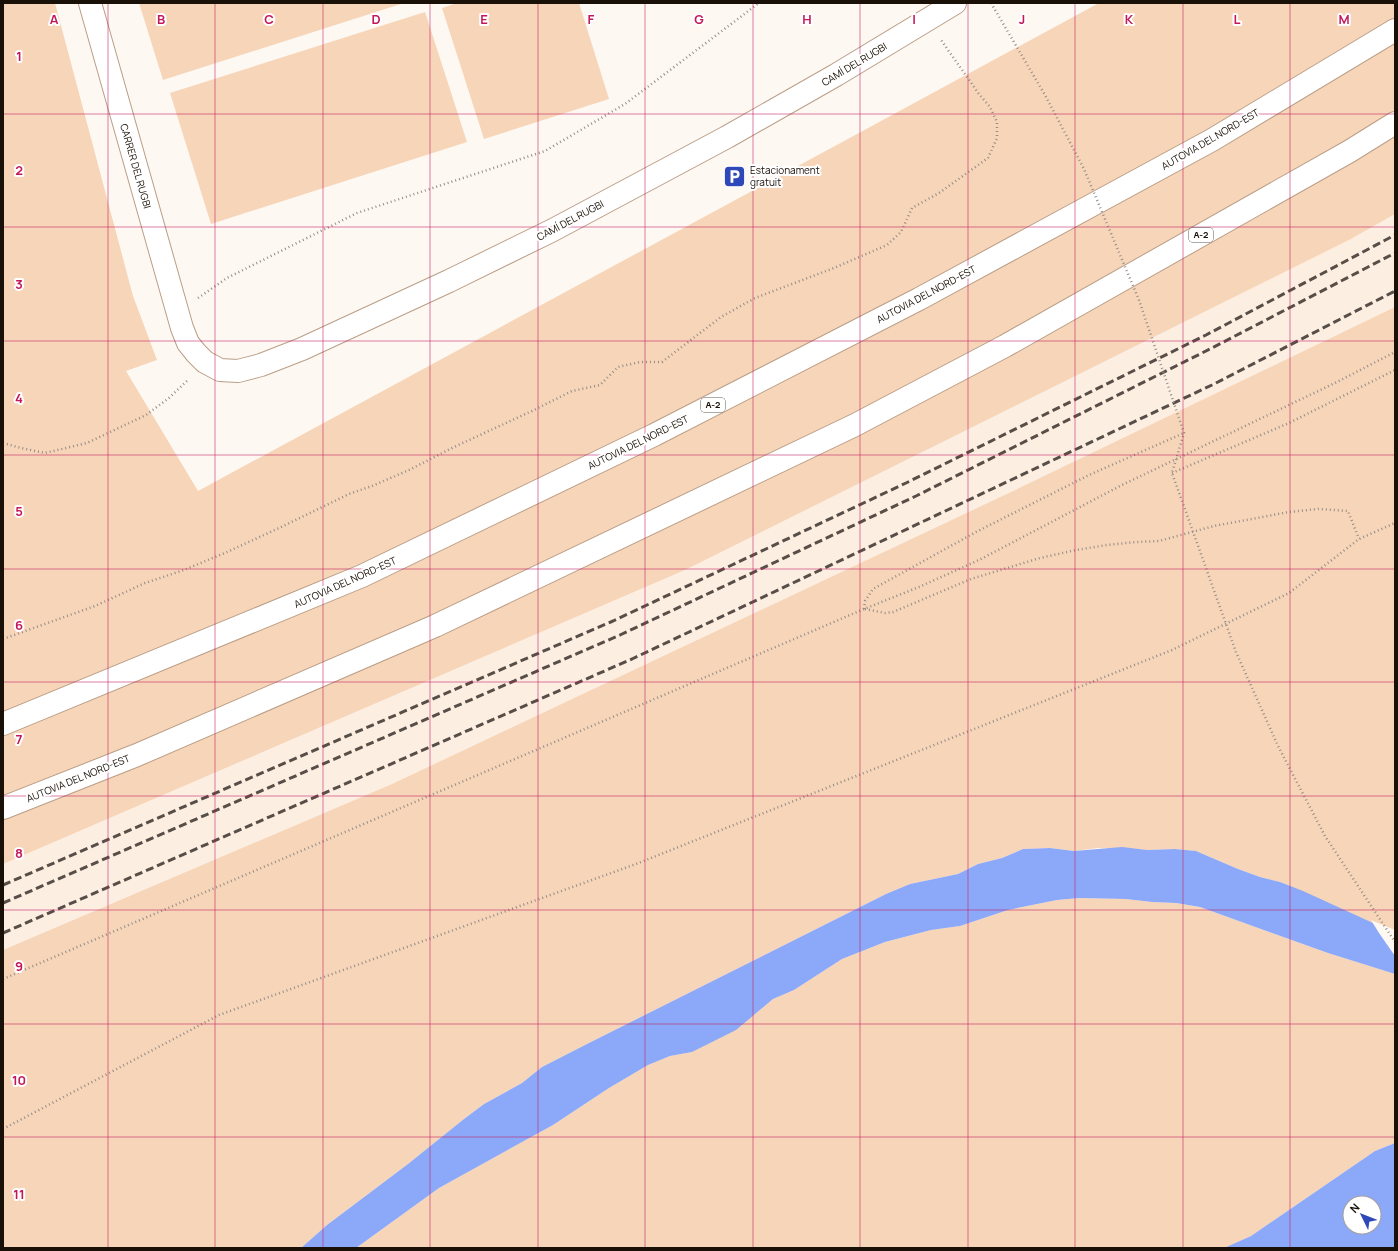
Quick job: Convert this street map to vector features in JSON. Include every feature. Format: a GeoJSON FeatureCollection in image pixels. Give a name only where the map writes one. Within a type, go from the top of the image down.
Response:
{"type":"FeatureCollection","features":[{"type":"Feature","properties":{"kind":"main road","name":"CARRER DEL RUGBI"},"geometry":{"type":"LineString","coordinates":[[90,3],[179,318]]}},
{"type":"Feature","properties":{"kind":"main road","name":"CAMÍ DEL RUGBI"},"geometry":{"type":"LineString","coordinates":[[179,318],[188,343],[205,362],[220,370],[238,371],[261,365],[302,348],[449,281],[552,230],[727,137],[836,75],[955,3]]}},
{"type":"Feature","properties":{"kind":"main road","name":"AUTOVIA DEL NORD-EST"},"geometry":{"type":"LineString","coordinates":[[3,724],[362,576],[654,435],[919,299],[1212,140],[1395,30]]}},
{"type":"Feature","properties":{"kind":"main road","name":"AUTOVIA DEL NORD-EST"},"geometry":{"type":"LineString","coordinates":[[3,808],[137,755],[435,626],[854,425],[1005,346],[1350,151],[1395,123]]}},
{"type":"Feature","properties":{"kind":"path"},"geometry":{"type":"LineString","coordinates":[[179,318],[193,301],[227,278],[357,213],[545,151],[625,104],[760,3]]}},
{"type":"Feature","properties":{"kind":"path"},"geometry":{"type":"LineString","coordinates":[[992,3],[1045,95],[1084,169],[1139,300],[1184,434],[1172,473],[1236,652],[1278,746],[1325,836],[1395,942]]}},
{"type":"Feature","properties":{"kind":"path"},"geometry":{"type":"LineString","coordinates":[[3,639],[95,606],[145,583],[184,570],[227,552],[348,494],[372,486],[409,470],[572,391],[600,385],[618,367],[640,362],[662,362],[721,317],[756,298],[834,268],[887,245],[901,232],[912,208],[939,193],[988,158],[997,138],[997,122],[990,107],[926,20]]}},
{"type":"Feature","properties":{"kind":"path"},"geometry":{"type":"LineString","coordinates":[[3,979],[979,560],[1122,485],[1337,382],[1395,352]]}},
{"type":"Feature","properties":{"kind":"path"},"geometry":{"type":"LineString","coordinates":[[3,443],[45,453],[87,443],[146,415],[169,398],[205,362]]}},
{"type":"Feature","properties":{"kind":"path"},"geometry":{"type":"LineString","coordinates":[[1172,473],[1289,423],[1395,370]]}},
{"type":"Feature","properties":{"kind":"path"},"geometry":{"type":"LineString","coordinates":[[864,609],[865,601],[873,589],[997,521],[1089,475],[1184,434]]}},
{"type":"Feature","properties":{"kind":"path"},"geometry":{"type":"LineString","coordinates":[[864,609],[884,613],[893,612],[971,579],[1040,558],[1107,545],[1136,542],[1159,542],[1214,526],[1289,512],[1318,509],[1348,511],[1359,539]]}},
{"type":"Feature","properties":{"kind":"path"},"geometry":{"type":"LineString","coordinates":[[3,1129],[219,1015],[636,864],[1172,650],[1289,594],[1359,539],[1395,523]]}},
{"type":"Feature","properties":{"kind":"shaded area"},"geometry":{"type":"Polygon","coordinates":[[[3,3],[55,3],[133,296],[157,360],[126,371],[198,491],[1099,3],[1395,3],[1395,214],[1351,239],[685,570],[3,864],[3,3]]]}},
{"type":"Feature","properties":{"kind":"shaded area"},"geometry":{"type":"Polygon","coordinates":[[[139,3],[404,3],[163,80],[139,3]]]}},
{"type":"Feature","properties":{"kind":"shaded area"},"geometry":{"type":"Polygon","coordinates":[[[457,3],[579,3],[609,99],[484,139],[442,8],[457,3]]]}},
{"type":"Feature","properties":{"kind":"shaded area"},"geometry":{"type":"Polygon","coordinates":[[[425,12],[467,142],[211,224],[170,93],[425,12]]]}},
{"type":"Feature","properties":{"kind":"shaded area"},"geometry":{"type":"Polygon","coordinates":[[[1395,214],[1395,307],[1011,492],[392,784],[3,950],[3,864],[685,570],[1351,239],[1395,214]]]}},
{"type":"Feature","properties":{"kind":"shaded area"},"geometry":{"type":"Polygon","coordinates":[[[1395,307],[1395,933],[1280,882],[1238,869],[1196,851],[1175,849],[1147,850],[1098,848],[1074,851],[1050,848],[1023,849],[1002,858],[978,864],[958,874],[910,884],[886,894],[542,1067],[522,1083],[484,1104],[464,1119],[408,1164],[327,1225],[301,1248],[3,1248],[3,950],[392,784],[1011,492],[1395,307]]]}},
{"type":"Feature","properties":{"kind":"shaded area"},"geometry":{"type":"Polygon","coordinates":[[[1079,898],[1126,899],[1176,903],[1200,907],[1328,953],[1395,974],[1395,1143],[1375,1151],[1251,1236],[1224,1248],[356,1248],[439,1188],[553,1125],[609,1088],[648,1065],[670,1056],[692,1052],[755,1014],[773,999],[794,990],[842,959],[885,942],[931,930],[960,926],[1008,910],[1057,900],[1079,898]]]}},
{"type":"Feature","properties":{"kind":"water"},"geometry":{"type":"Polygon","coordinates":[[[1122,847],[1147,850],[1175,849],[1196,851],[1238,869],[1303,891],[1395,933],[1395,974],[1328,953],[1200,907],[1176,903],[1126,899],[1079,898],[1057,900],[1008,910],[960,926],[931,930],[885,942],[842,959],[794,990],[773,999],[736,1030],[692,1052],[670,1056],[648,1065],[609,1088],[553,1125],[439,1188],[356,1248],[301,1248],[327,1225],[408,1164],[464,1119],[484,1104],[522,1083],[542,1067],[886,894],[910,884],[958,874],[978,864],[1002,858],[1023,849],[1050,848],[1074,851],[1122,847]]]}},
{"type":"Feature","properties":{"kind":"water"},"geometry":{"type":"Polygon","coordinates":[[[1395,1143],[1395,1247],[1224,1248],[1251,1236],[1375,1151],[1395,1143]]]}},
{"type":"Feature","properties":{"kind":"pier"},"geometry":{"type":"Polygon","coordinates":[[[1371,920],[1395,930],[1395,956],[1379,933],[1371,920]]]}},
{"type":"Feature","properties":{"kind":"railway"},"geometry":{"type":"LineString","coordinates":[[3,885],[613,621],[906,483],[1206,335],[1395,235]]}},
{"type":"Feature","properties":{"kind":"railway"},"geometry":{"type":"LineString","coordinates":[[3,903],[620,635],[916,496],[1210,349],[1395,253]]}},
{"type":"Feature","properties":{"kind":"railway"},"geometry":{"type":"LineString","coordinates":[[3,933],[632,659],[1212,385],[1395,291]]}},
{"type":"Feature","properties":{"kind":"place","name":"Estacionament gratuit"},"geometry":{"type":"Point","coordinates":[734,176]}}]}
